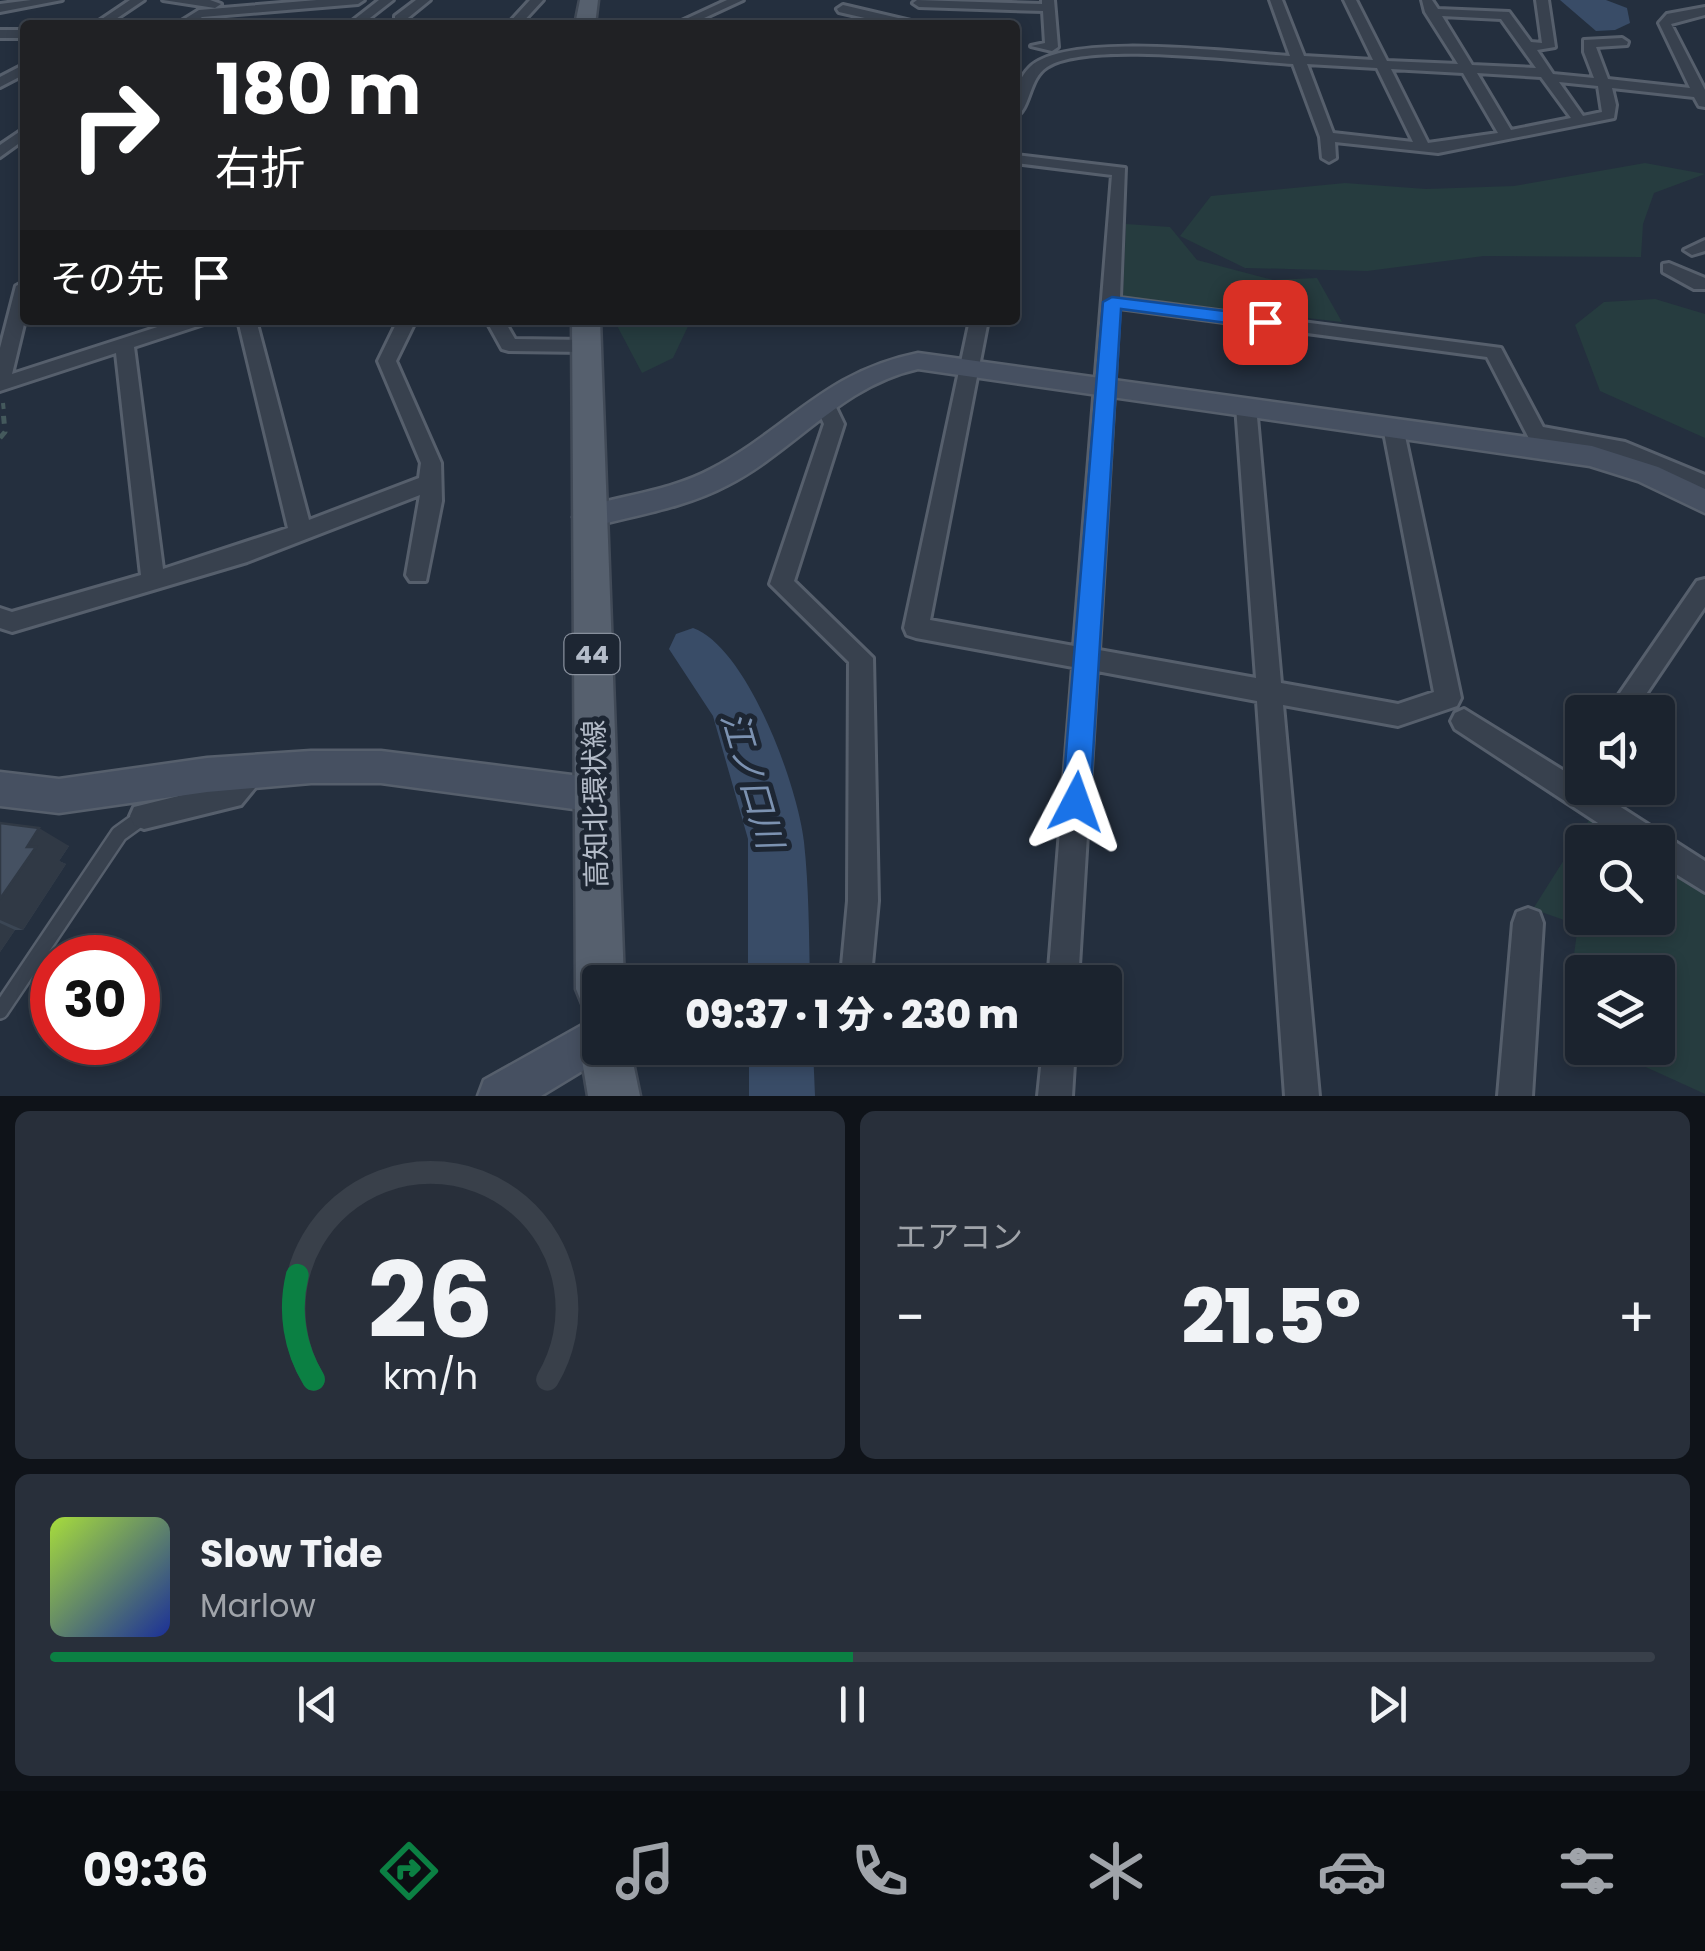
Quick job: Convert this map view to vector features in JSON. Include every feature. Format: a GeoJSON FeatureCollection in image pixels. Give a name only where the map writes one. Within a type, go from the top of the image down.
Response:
{"type":"FeatureCollection","features":[{"type":"Feature","properties":{"kind":"main road","name":"高知北環状線"},"geometry":{"type":"LineString","coordinates":[[586,333],[600,965]]}},
{"type":"Feature","properties":{"kind":"main road"},"geometry":{"type":"LineString","coordinates":[[608,1065],[614,1096]]}},
{"type":"Feature","properties":{"kind":"street"},"geometry":{"type":"LineString","coordinates":[[0,8],[56,0]]}},
{"type":"Feature","properties":{"kind":"street"},"geometry":{"type":"LineString","coordinates":[[107,20],[138,0]]}},
{"type":"Feature","properties":{"kind":"street"},"geometry":{"type":"LineString","coordinates":[[169,0],[224,2]]}},
{"type":"Feature","properties":{"kind":"street"},"geometry":{"type":"LineString","coordinates":[[189,20],[198,14],[358,0]]}},
{"type":"Feature","properties":{"kind":"street"},"geometry":{"type":"LineString","coordinates":[[361,20],[387,0]]}},
{"type":"Feature","properties":{"kind":"street"},"geometry":{"type":"LineString","coordinates":[[399,19],[424,0]]}},
{"type":"Feature","properties":{"kind":"street"},"geometry":{"type":"LineString","coordinates":[[518,20],[537,0]]}},
{"type":"Feature","properties":{"kind":"street"},"geometry":{"type":"LineString","coordinates":[[690,20],[736,0]]}},
{"type":"Feature","properties":{"kind":"street"},"geometry":{"type":"LineString","coordinates":[[1276,0],[1327,137],[1330,158]]}},
{"type":"Feature","properties":{"kind":"street"},"geometry":{"type":"LineString","coordinates":[[1350,0],[1423,148]]}},
{"type":"Feature","properties":{"kind":"street"},"geometry":{"type":"LineString","coordinates":[[1526,46],[1548,47],[1542,0]]}},
{"type":"Feature","properties":{"kind":"street"},"geometry":{"type":"LineString","coordinates":[[207,14],[224,2]]}},
{"type":"Feature","properties":{"kind":"street"},"geometry":{"type":"LineString","coordinates":[[274,20],[299,3]]}},
{"type":"Feature","properties":{"kind":"street"},"geometry":{"type":"LineString","coordinates":[[919,4],[1049,4],[1052,47],[1037,46]]}},
{"type":"Feature","properties":{"kind":"street"},"geometry":{"type":"LineString","coordinates":[[844,5],[894,20]]}},
{"type":"Feature","properties":{"kind":"street"},"geometry":{"type":"LineString","coordinates":[[972,20],[974,5]]}},
{"type":"Feature","properties":{"kind":"street"},"geometry":{"type":"LineString","coordinates":[[1428,6],[1505,16],[1580,121]]}},
{"type":"Feature","properties":{"kind":"street"},"geometry":{"type":"LineString","coordinates":[[1428,6],[1507,136]]}},
{"type":"Feature","properties":{"kind":"street"},"geometry":{"type":"LineString","coordinates":[[1703,97],[1665,22],[1671,17],[1705,11]]}},
{"type":"Feature","properties":{"kind":"street"},"geometry":{"type":"LineString","coordinates":[[1327,137],[1438,149],[1608,115],[1610,102],[1604,80],[1590,60],[1589,43],[1622,42]]}},
{"type":"Feature","properties":{"kind":"street"},"geometry":{"type":"LineString","coordinates":[[1020,87],[1028,73],[1044,62],[1092,52],[1132,50],[1466,68],[1604,80],[1703,97]]}},
{"type":"Feature","properties":{"kind":"street"},"geometry":{"type":"LineString","coordinates":[[0,153],[20,136]]}},
{"type":"Feature","properties":{"kind":"street"},"geometry":{"type":"LineString","coordinates":[[1020,160],[1120,171],[1064,965]]}},
{"type":"Feature","properties":{"kind":"street"},"geometry":{"type":"LineString","coordinates":[[1669,268],[1705,283]]}},
{"type":"Feature","properties":{"kind":"street"},"geometry":{"type":"LineString","coordinates":[[1112,302],[1494,352],[1540,441],[1618,462],[1705,502]]}},
{"type":"Feature","properties":{"kind":"street"},"geometry":{"type":"LineString","coordinates":[[1,388],[20,307]]}},
{"type":"Feature","properties":{"kind":"street"},"geometry":{"type":"LineString","coordinates":[[248,325],[301,534]]}},
{"type":"Feature","properties":{"kind":"street"},"geometry":{"type":"LineString","coordinates":[[405,325],[387,361],[431,464],[431,500],[418,574]]}},
{"type":"Feature","properties":{"kind":"street"},"geometry":{"type":"LineString","coordinates":[[498,325],[509,345],[586,333]]}},
{"type":"Feature","properties":{"kind":"street"},"geometry":{"type":"LineString","coordinates":[[978,325],[916,628],[1398,715],[1448,698],[1393,427]]}},
{"type":"Feature","properties":{"kind":"street"},"geometry":{"type":"LineString","coordinates":[[1,388],[124,345],[157,327]]}},
{"type":"Feature","properties":{"kind":"street"},"geometry":{"type":"LineString","coordinates":[[124,345],[154,582]]}},
{"type":"Feature","properties":{"kind":"street"},"geometry":{"type":"LineString","coordinates":[[588,517],[708,482],[733,470],[850,382],[898,364],[936,361],[1393,427],[1618,448],[1705,484]]}},
{"type":"Feature","properties":{"kind":"street"},"geometry":{"type":"LineString","coordinates":[[824,402],[834,424],[782,584],[861,658],[862,901],[857,965]]}},
{"type":"Feature","properties":{"kind":"street"},"geometry":{"type":"LineString","coordinates":[[1246,406],[1302,1096]]}},
{"type":"Feature","properties":{"kind":"street"},"geometry":{"type":"LineString","coordinates":[[0,618],[12,622],[154,582],[301,534],[430,483]]}},
{"type":"Feature","properties":{"kind":"street"},"geometry":{"type":"LineString","coordinates":[[1632,695],[1705,588]]}},
{"type":"Feature","properties":{"kind":"street"},"geometry":{"type":"LineString","coordinates":[[1464,721],[1565,773]]}},
{"type":"Feature","properties":{"kind":"street"},"geometry":{"type":"LineString","coordinates":[[0,789],[77,795],[186,778],[382,768],[596,795]]}},
{"type":"Feature","properties":{"kind":"street"},"geometry":{"type":"LineString","coordinates":[[144,816],[230,796],[255,772]]}},
{"type":"Feature","properties":{"kind":"street"},"geometry":{"type":"LineString","coordinates":[[1607,805],[1630,825]]}},
{"type":"Feature","properties":{"kind":"street"},"geometry":{"type":"LineString","coordinates":[[1675,858],[1705,878]]}},
{"type":"Feature","properties":{"kind":"street"},"geometry":{"type":"LineString","coordinates":[[1515,1096],[1528,923]]}},
{"type":"Feature","properties":{"kind":"street"},"geometry":{"type":"LineString","coordinates":[[500,1096],[582,1047]]}},
{"type":"Feature","properties":{"kind":"street"},"geometry":{"type":"LineString","coordinates":[[1055,1096],[1058,1065]]}},
{"type":"Feature","properties":{"kind":"lane"},"geometry":{"type":"LineString","coordinates":[[0,1011],[118,834],[144,816]]}},
{"type":"Feature","properties":{"kind":"path"},"geometry":{"type":"LineString","coordinates":[[0,438],[5,432],[1,388]]}},
{"type":"Feature","properties":{"kind":"green space"},"geometry":{"type":"Polygon","coordinates":[[[1645,163],[1705,174],[1654,193],[1643,224],[1641,257],[1484,256],[1367,271],[1245,268],[1180,236],[1211,196],[1345,183],[1426,189],[1514,186],[1645,163]]]}},
{"type":"Feature","properties":{"kind":"green space"},"geometry":{"type":"Polygon","coordinates":[[[1126,224],[1170,227],[1197,260],[1273,280],[1317,278],[1342,322],[1123,297],[1126,224]]]}},
{"type":"Feature","properties":{"kind":"green space"},"geometry":{"type":"Polygon","coordinates":[[[1655,299],[1705,314],[1705,438],[1600,391],[1575,325],[1604,302],[1655,299]]]}},
{"type":"Feature","properties":{"kind":"green space"},"geometry":{"type":"Polygon","coordinates":[[[617,325],[689,325],[673,358],[642,373],[617,325]]]}},
{"type":"Feature","properties":{"kind":"green space"},"geometry":{"type":"Polygon","coordinates":[[[1591,817],[1603,825],[1586,825],[1591,817]]]}},
{"type":"Feature","properties":{"kind":"green space"},"geometry":{"type":"Polygon","coordinates":[[[1565,858],[1565,920],[1533,909],[1565,858]]]}},
{"type":"Feature","properties":{"kind":"green space"},"geometry":{"type":"Polygon","coordinates":[[[1675,874],[1705,894],[1705,1094],[1641,1065],[1675,1065],[1675,955],[1574,955],[1577,935],[1675,935],[1675,874]]]}},
{"type":"Feature","properties":{"kind":"water"},"geometry":{"type":"Polygon","coordinates":[[[1560,0],[1606,0],[1627,8],[1630,23],[1615,30],[1596,31],[1560,0]]]}},
{"type":"Feature","properties":{"kind":"building"},"geometry":{"type":"Polygon","coordinates":[[[0,823],[39,828],[27,847],[36,847],[0,899],[0,823]]]}},
{"type":"Feature","properties":{"kind":"waterway","name":"江ノ口川"},"geometry":{"type":"LineString","coordinates":[[693,649],[735,706],[756,764],[776,839],[779,965]]}},
{"type":"Feature","properties":{"kind":"waterway","name":"江ノ口川"},"geometry":{"type":"LineString","coordinates":[[781,1065],[782,1096]]}},
{"type":"Feature","properties":{"kind":"route"},"geometry":{"type":"LineString","coordinates":[[1076,802],[1112,302],[1265,322]]}}]}
